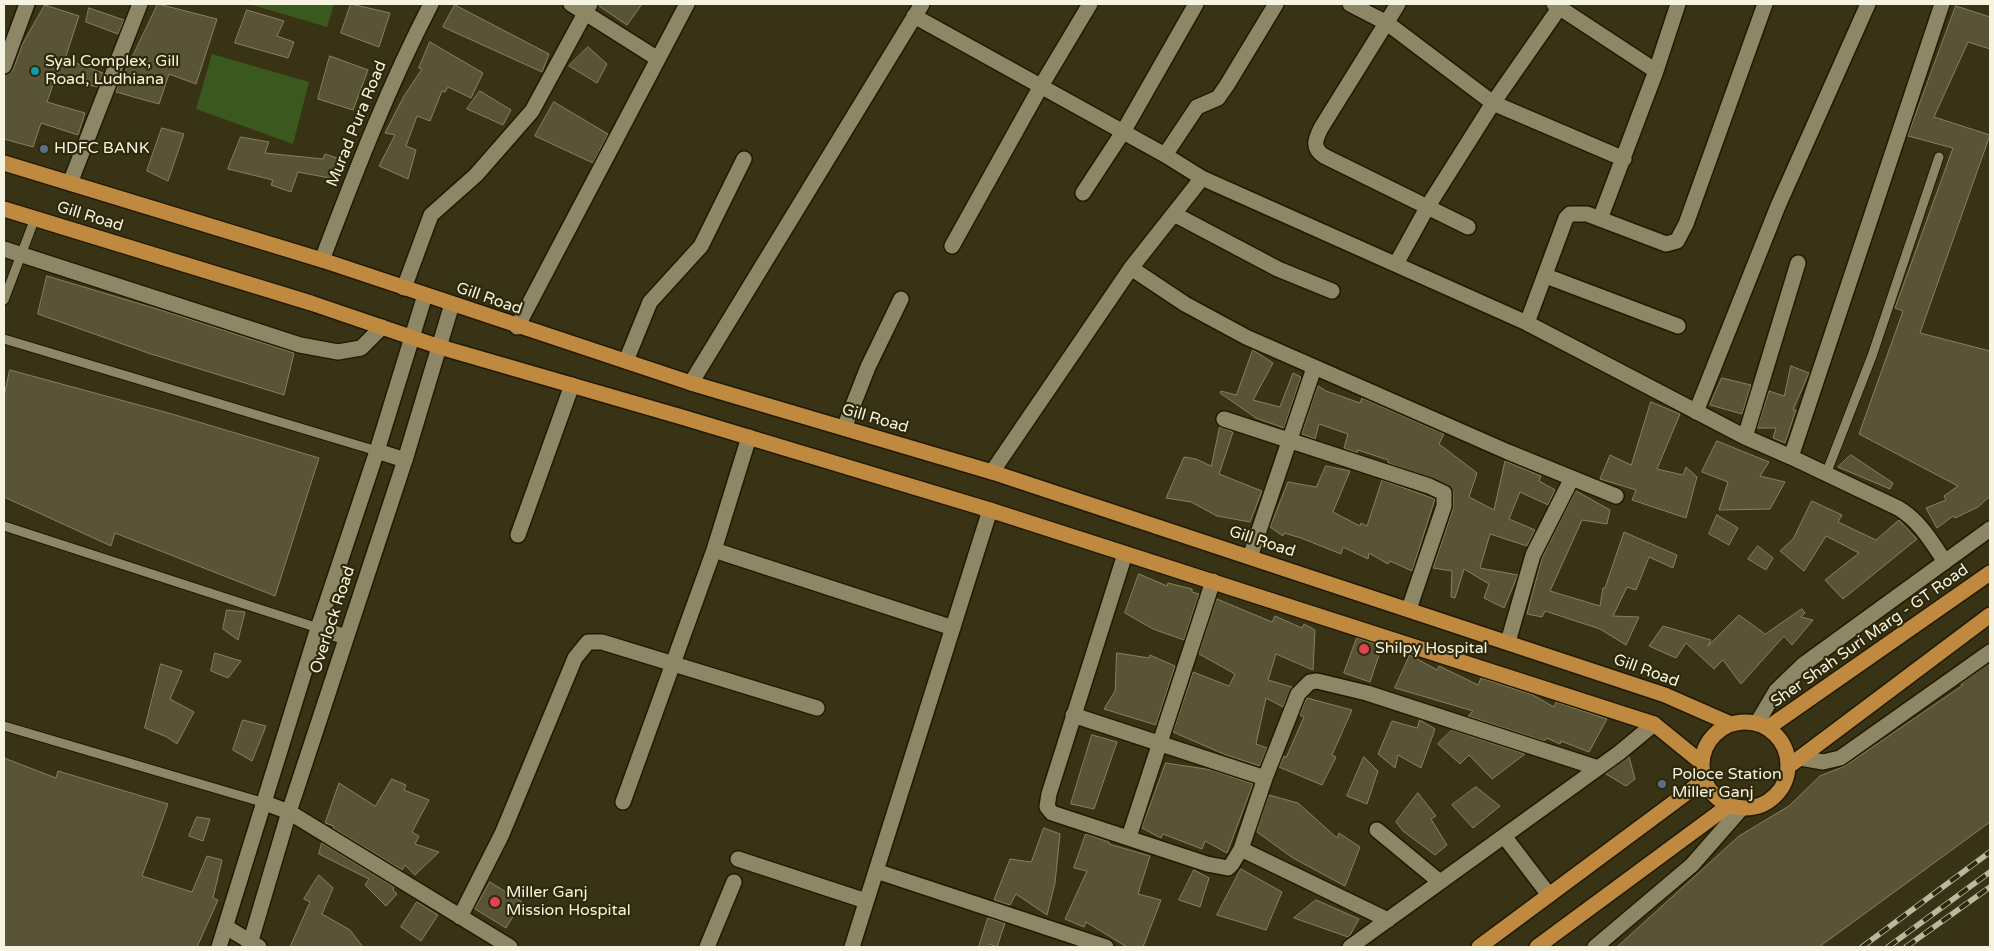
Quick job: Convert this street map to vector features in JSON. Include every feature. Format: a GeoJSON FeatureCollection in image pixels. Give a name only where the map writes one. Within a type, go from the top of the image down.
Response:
{"type":"FeatureCollection","features":[{"type":"Feature","properties":{"kind":"main road","name":"Gill Road"},"geometry":{"type":"LineString","coordinates":[[4,163],[322,260],[517,327],[691,383],[992,472],[1665,695],[1731,724]]}},
{"type":"Feature","properties":{"kind":"main road","name":"Gill Road"},"geometry":{"type":"LineString","coordinates":[[4,209],[312,303],[440,348],[749,437],[990,510],[1654,724],[1702,763]]}},
{"type":"Feature","properties":{"kind":"main road","name":"Sher Shah Suri Marg - GT Road"},"geometry":{"type":"LineString","coordinates":[[1794,762],[1779,738],[1763,725],[1990,572]]}},
{"type":"Feature","properties":{"kind":"main road"},"geometry":{"type":"LineString","coordinates":[[1537,947],[1734,808],[1756,808],[1769,802],[1779,792],[1794,762],[1990,615]]}},
{"type":"Feature","properties":{"kind":"main road"},"geometry":{"type":"LineString","coordinates":[[1734,808],[1709,790],[1704,780],[1702,763],[1704,750],[1710,739],[1720,730],[1731,724],[1763,725]]}},
{"type":"Feature","properties":{"kind":"main road"},"geometry":{"type":"LineString","coordinates":[[1479,947],[1704,780]]}},
{"type":"Feature","properties":{"kind":"street"},"geometry":{"type":"LineString","coordinates":[[4,66],[27,4]]}},
{"type":"Feature","properties":{"kind":"street"},"geometry":{"type":"LineString","coordinates":[[70,183],[140,4]]}},
{"type":"Feature","properties":{"kind":"street","name":"Murad Pura Road"},"geometry":{"type":"LineString","coordinates":[[322,260],[368,138],[402,58],[431,4]]}},
{"type":"Feature","properties":{"kind":"street"},"geometry":{"type":"LineString","coordinates":[[571,4],[588,8],[658,59]]}},
{"type":"Feature","properties":{"kind":"street"},"geometry":{"type":"LineString","coordinates":[[517,327],[687,4]]}},
{"type":"Feature","properties":{"kind":"street"},"geometry":{"type":"LineString","coordinates":[[952,246],[1041,86],[1090,4]]}},
{"type":"Feature","properties":{"kind":"street"},"geometry":{"type":"LineString","coordinates":[[1084,193],[1123,132],[1196,4]]}},
{"type":"Feature","properties":{"kind":"street"},"geometry":{"type":"LineString","coordinates":[[1165,155],[1197,107],[1214,100],[1227,85],[1276,4]]}},
{"type":"Feature","properties":{"kind":"street"},"geometry":{"type":"LineString","coordinates":[[1350,4],[1387,23],[1493,103],[1624,159]]}},
{"type":"Feature","properties":{"kind":"street"},"geometry":{"type":"LineString","coordinates":[[1398,4],[1321,128],[1316,146],[1318,151],[1324,156],[1468,227]]}},
{"type":"Feature","properties":{"kind":"street"},"geometry":{"type":"LineString","coordinates":[[1600,219],[1656,71],[1678,4]]}},
{"type":"Feature","properties":{"kind":"street"},"geometry":{"type":"LineString","coordinates":[[1528,323],[1566,218],[1570,214],[1581,213],[1666,244],[1677,241],[1686,224],[1765,4]]}},
{"type":"Feature","properties":{"kind":"street"},"geometry":{"type":"LineString","coordinates":[[1696,412],[1778,206],[1868,4]]}},
{"type":"Feature","properties":{"kind":"street"},"geometry":{"type":"LineString","coordinates":[[1791,457],[1942,4]]}},
{"type":"Feature","properties":{"kind":"street"},"geometry":{"type":"LineString","coordinates":[[1396,264],[1428,206],[1558,5],[1656,71]]}},
{"type":"Feature","properties":{"kind":"street"},"geometry":{"type":"LineString","coordinates":[[404,288],[431,214],[476,175],[532,111],[588,8]]}},
{"type":"Feature","properties":{"kind":"street"},"geometry":{"type":"LineString","coordinates":[[691,383],[918,10],[1041,86],[1165,155],[1202,178],[1528,323],[1745,437],[1791,457],[1909,515],[1945,562]]}},
{"type":"Feature","properties":{"kind":"street"},"geometry":{"type":"LineString","coordinates":[[626,362],[650,302],[701,246],[744,159]]}},
{"type":"Feature","properties":{"kind":"street"},"geometry":{"type":"LineString","coordinates":[[992,472],[1131,268],[1202,178]]}},
{"type":"Feature","properties":{"kind":"street"},"geometry":{"type":"LineString","coordinates":[[1174,214],[1278,268],[1332,291]]}},
{"type":"Feature","properties":{"kind":"street"},"geometry":{"type":"LineString","coordinates":[[4,249],[300,345],[338,352],[361,348],[382,327]]}},
{"type":"Feature","properties":{"kind":"street"},"geometry":{"type":"LineString","coordinates":[[1745,437],[1798,263]]}},
{"type":"Feature","properties":{"kind":"street"},"geometry":{"type":"LineString","coordinates":[[1131,268],[1185,304],[1246,337],[1314,368],[1616,496]]}},
{"type":"Feature","properties":{"kind":"street"},"geometry":{"type":"LineString","coordinates":[[1546,276],[1678,326]]}},
{"type":"Feature","properties":{"kind":"street","name":"Overlock Road"},"geometry":{"type":"LineString","coordinates":[[219,947],[318,628],[377,451],[425,295]]}},
{"type":"Feature","properties":{"kind":"street"},"geometry":{"type":"LineString","coordinates":[[844,428],[868,367],[901,299]]}},
{"type":"Feature","properties":{"kind":"street","name":"Overlock Road"},"geometry":{"type":"LineString","coordinates":[[253,946],[289,812],[440,348],[452,304]]}},
{"type":"Feature","properties":{"kind":"street"},"geometry":{"type":"LineString","coordinates":[[1250,557],[1314,368]]}},
{"type":"Feature","properties":{"kind":"street"},"geometry":{"type":"LineString","coordinates":[[518,536],[572,385]]}},
{"type":"Feature","properties":{"kind":"street"},"geometry":{"type":"LineString","coordinates":[[1224,419],[1429,486],[1444,493],[1444,506],[1410,609]]}},
{"type":"Feature","properties":{"kind":"street"},"geometry":{"type":"LineString","coordinates":[[623,802],[714,550],[749,437]]}},
{"type":"Feature","properties":{"kind":"street"},"geometry":{"type":"LineString","coordinates":[[377,451],[404,460]]}},
{"type":"Feature","properties":{"kind":"street"},"geometry":{"type":"LineString","coordinates":[[1508,642],[1533,555],[1572,478]]}},
{"type":"Feature","properties":{"kind":"street"},"geometry":{"type":"LineString","coordinates":[[852,947],[990,510]]}},
{"type":"Feature","properties":{"kind":"street"},"geometry":{"type":"LineString","coordinates":[[1763,725],[1776,691],[1788,678],[1990,529]]}},
{"type":"Feature","properties":{"kind":"street"},"geometry":{"type":"LineString","coordinates":[[714,550],[953,628]]}},
{"type":"Feature","properties":{"kind":"street"},"geometry":{"type":"LineString","coordinates":[[1125,554],[1048,794],[1047,807],[1062,817],[1228,868],[1240,849],[1298,694],[1310,682],[1317,681],[1368,693],[1598,768]]}},
{"type":"Feature","properties":{"kind":"street"},"geometry":{"type":"LineString","coordinates":[[1129,837],[1213,581]]}},
{"type":"Feature","properties":{"kind":"street"},"geometry":{"type":"LineString","coordinates":[[318,628],[346,637]]}},
{"type":"Feature","properties":{"kind":"street"},"geometry":{"type":"LineString","coordinates":[[460,917],[502,834],[575,658],[584,646],[595,641],[817,708]]}},
{"type":"Feature","properties":{"kind":"street"},"geometry":{"type":"LineString","coordinates":[[1794,762],[1823,762],[1840,758],[1990,652]]}},
{"type":"Feature","properties":{"kind":"street"},"geometry":{"type":"LineString","coordinates":[[1073,715],[1265,778]]}},
{"type":"Feature","properties":{"kind":"street"},"geometry":{"type":"LineString","coordinates":[[1350,947],[1598,768],[1654,724]]}},
{"type":"Feature","properties":{"kind":"street"},"geometry":{"type":"LineString","coordinates":[[264,803],[289,812],[510,947]]}},
{"type":"Feature","properties":{"kind":"street"},"geometry":{"type":"LineString","coordinates":[[1596,947],[1692,865],[1734,808]]}},
{"type":"Feature","properties":{"kind":"street"},"geometry":{"type":"LineString","coordinates":[[1377,830],[1440,882]]}},
{"type":"Feature","properties":{"kind":"street"},"geometry":{"type":"LineString","coordinates":[[1504,836],[1549,895]]}},
{"type":"Feature","properties":{"kind":"street"},"geometry":{"type":"LineString","coordinates":[[1240,849],[1388,920]]}},
{"type":"Feature","properties":{"kind":"street"},"geometry":{"type":"LineString","coordinates":[[738,860],[866,901]]}},
{"type":"Feature","properties":{"kind":"street"},"geometry":{"type":"LineString","coordinates":[[876,871],[1106,947]]}},
{"type":"Feature","properties":{"kind":"street"},"geometry":{"type":"LineString","coordinates":[[707,947],[734,882]]}},
{"type":"Feature","properties":{"kind":"street"},"geometry":{"type":"LineString","coordinates":[[226,927],[253,946]]}},
{"type":"Feature","properties":{"kind":"lane"},"geometry":{"type":"LineString","coordinates":[[1826,474],[1872,356],[1939,157]]}},
{"type":"Feature","properties":{"kind":"lane"},"geometry":{"type":"LineString","coordinates":[[4,300],[35,218]]}},
{"type":"Feature","properties":{"kind":"lane"},"geometry":{"type":"LineString","coordinates":[[4,339],[377,451]]}},
{"type":"Feature","properties":{"kind":"lane"},"geometry":{"type":"LineString","coordinates":[[4,526],[318,628]]}},
{"type":"Feature","properties":{"kind":"lane"},"geometry":{"type":"LineString","coordinates":[[4,726],[264,803]]}},
{"type":"Feature","properties":{"kind":"green space"},"geometry":{"type":"Polygon","coordinates":[[[249,4],[334,4],[327,27],[249,4]]]}},
{"type":"Feature","properties":{"kind":"green space"},"geometry":{"type":"Polygon","coordinates":[[[212,54],[309,82],[293,144],[196,109],[212,54]]]}},
{"type":"Feature","properties":{"kind":"building"},"geometry":{"type":"Polygon","coordinates":[[[158,4],[217,19],[196,84],[169,74],[159,104],[116,92],[158,4]]]}},
{"type":"Feature","properties":{"kind":"building"},"geometry":{"type":"Polygon","coordinates":[[[351,4],[390,13],[379,47],[341,33],[351,4]]]}},
{"type":"Feature","properties":{"kind":"building"},"geometry":{"type":"Polygon","coordinates":[[[599,4],[642,4],[627,25],[599,6],[599,4]]]}},
{"type":"Feature","properties":{"kind":"building"},"geometry":{"type":"Polygon","coordinates":[[[45,5],[79,16],[65,59],[103,73],[98,87],[55,78],[47,102],[85,113],[78,135],[41,123],[33,147],[4,139],[4,76],[13,70],[22,45],[45,5]]]}},
{"type":"Feature","properties":{"kind":"building"},"geometry":{"type":"Polygon","coordinates":[[[455,5],[549,54],[542,72],[443,27],[455,5]]]}},
{"type":"Feature","properties":{"kind":"building"},"geometry":{"type":"Polygon","coordinates":[[[1956,6],[1990,17],[1990,49],[1968,42],[1934,117],[1990,135],[1920,333],[1990,351],[1990,496],[1978,507],[1955,518],[1953,516],[1937,528],[1926,508],[1946,500],[1944,496],[1958,486],[1859,434],[1903,311],[1895,308],[1953,148],[1908,136],[1956,6]]]}},
{"type":"Feature","properties":{"kind":"building"},"geometry":{"type":"Polygon","coordinates":[[[89,8],[124,20],[118,34],[86,22],[89,8]]]}},
{"type":"Feature","properties":{"kind":"building"},"geometry":{"type":"Polygon","coordinates":[[[247,10],[284,21],[277,36],[294,42],[288,58],[235,43],[247,10]]]}},
{"type":"Feature","properties":{"kind":"building"},"geometry":{"type":"Polygon","coordinates":[[[430,42],[483,73],[471,98],[448,87],[445,92],[442,91],[430,121],[417,116],[406,146],[416,150],[408,179],[379,166],[395,135],[385,133],[404,96],[422,69],[419,68],[430,42]]]}},
{"type":"Feature","properties":{"kind":"building"},"geometry":{"type":"Polygon","coordinates":[[[588,47],[607,64],[597,83],[569,66],[588,47]]]}},
{"type":"Feature","properties":{"kind":"building"},"geometry":{"type":"Polygon","coordinates":[[[330,56],[368,70],[353,110],[318,99],[330,56]]]}},
{"type":"Feature","properties":{"kind":"building"},"geometry":{"type":"Polygon","coordinates":[[[480,91],[511,110],[503,125],[467,109],[480,91]]]}},
{"type":"Feature","properties":{"kind":"building"},"geometry":{"type":"Polygon","coordinates":[[[554,102],[608,134],[593,163],[535,136],[554,102]]]}},
{"type":"Feature","properties":{"kind":"building"},"geometry":{"type":"Polygon","coordinates":[[[162,128],[184,134],[168,181],[147,171],[162,128]]]}},
{"type":"Feature","properties":{"kind":"building"},"geometry":{"type":"Polygon","coordinates":[[[241,137],[269,142],[265,153],[323,159],[325,154],[343,160],[340,180],[298,172],[291,192],[271,185],[273,180],[228,169],[241,137]]]}},
{"type":"Feature","properties":{"kind":"building"},"geometry":{"type":"Polygon","coordinates":[[[47,276],[294,353],[284,395],[148,353],[38,314],[47,276]]]}},
{"type":"Feature","properties":{"kind":"building"},"geometry":{"type":"Polygon","coordinates":[[[1253,350],[1273,363],[1253,400],[1280,407],[1293,373],[1301,377],[1284,428],[1256,418],[1220,393],[1221,391],[1236,395],[1253,350]]]}},
{"type":"Feature","properties":{"kind":"building"},"geometry":{"type":"Polygon","coordinates":[[[1791,366],[1809,373],[1793,410],[1796,410],[1785,443],[1773,438],[1776,428],[1757,428],[1769,391],[1784,396],[1791,366]]]}},
{"type":"Feature","properties":{"kind":"building"},"geometry":{"type":"Polygon","coordinates":[[[10,370],[172,414],[319,458],[275,596],[115,533],[111,546],[4,497],[4,397],[10,370]]]}},
{"type":"Feature","properties":{"kind":"building"},"geometry":{"type":"Polygon","coordinates":[[[1722,378],[1751,385],[1742,414],[1710,405],[1722,378]]]}},
{"type":"Feature","properties":{"kind":"building"},"geometry":{"type":"Polygon","coordinates":[[[1318,386],[1326,391],[1360,403],[1362,398],[1444,434],[1439,444],[1477,473],[1469,497],[1494,510],[1505,461],[1541,476],[1539,481],[1555,490],[1548,505],[1520,492],[1509,519],[1535,530],[1527,546],[1490,534],[1480,568],[1518,575],[1504,608],[1484,598],[1489,584],[1464,569],[1455,598],[1451,597],[1452,571],[1433,568],[1453,509],[1453,492],[1448,485],[1388,463],[1388,460],[1358,450],[1357,453],[1344,448],[1348,434],[1319,424],[1315,439],[1302,434],[1318,386]]]}},
{"type":"Feature","properties":{"kind":"building"},"geometry":{"type":"Polygon","coordinates":[[[1651,402],[1680,414],[1657,469],[1683,475],[1686,467],[1697,477],[1686,518],[1632,500],[1636,490],[1600,479],[1610,455],[1631,465],[1651,402]]]}},
{"type":"Feature","properties":{"kind":"building"},"geometry":{"type":"Polygon","coordinates":[[[1220,427],[1233,432],[1219,474],[1262,491],[1250,522],[1217,516],[1191,502],[1166,498],[1184,457],[1196,459],[1211,466],[1220,427]]]}},
{"type":"Feature","properties":{"kind":"building"},"geometry":{"type":"Polygon","coordinates":[[[1717,441],[1769,462],[1760,476],[1785,482],[1770,509],[1719,510],[1728,482],[1702,472],[1717,441]]]}},
{"type":"Feature","properties":{"kind":"building"},"geometry":{"type":"Polygon","coordinates":[[[1851,455],[1893,483],[1890,489],[1838,467],[1851,455]]]}},
{"type":"Feature","properties":{"kind":"building"},"geometry":{"type":"Polygon","coordinates":[[[1326,466],[1350,471],[1333,512],[1360,526],[1361,523],[1367,526],[1382,480],[1435,499],[1412,571],[1390,561],[1388,564],[1369,553],[1368,559],[1343,547],[1341,554],[1301,538],[1284,533],[1283,536],[1270,527],[1288,482],[1316,487],[1326,466]]]}},
{"type":"Feature","properties":{"kind":"building"},"geometry":{"type":"Polygon","coordinates":[[[1576,491],[1610,510],[1607,524],[1582,520],[1550,591],[1600,606],[1603,588],[1605,588],[1624,532],[1677,555],[1673,568],[1649,557],[1636,590],[1627,587],[1613,616],[1639,617],[1626,645],[1600,629],[1545,611],[1542,617],[1527,614],[1542,558],[1576,491]]]}},
{"type":"Feature","properties":{"kind":"building"},"geometry":{"type":"Polygon","coordinates":[[[1812,501],[1842,515],[1838,522],[1876,540],[1899,520],[1917,539],[1843,599],[1825,580],[1859,553],[1826,536],[1804,571],[1780,551],[1793,539],[1812,501]]]}},
{"type":"Feature","properties":{"kind":"building"},"geometry":{"type":"Polygon","coordinates":[[[1717,515],[1738,528],[1729,545],[1709,534],[1717,515]]]}},
{"type":"Feature","properties":{"kind":"building"},"geometry":{"type":"Polygon","coordinates":[[[1758,546],[1773,558],[1766,570],[1748,559],[1758,546]]]}},
{"type":"Feature","properties":{"kind":"building"},"geometry":{"type":"Polygon","coordinates":[[[1139,574],[1167,586],[1168,583],[1192,589],[1192,592],[1199,594],[1184,640],[1153,629],[1125,613],[1139,574]]]}},
{"type":"Feature","properties":{"kind":"building"},"geometry":{"type":"Polygon","coordinates":[[[1217,599],[1272,622],[1275,616],[1302,628],[1304,624],[1315,630],[1313,670],[1276,654],[1268,680],[1292,687],[1283,707],[1266,698],[1256,744],[1267,748],[1260,766],[1226,755],[1173,732],[1193,672],[1229,686],[1235,674],[1199,654],[1217,599]]]}},
{"type":"Feature","properties":{"kind":"building"},"geometry":{"type":"Polygon","coordinates":[[[1802,609],[1805,613],[1801,617],[1813,620],[1792,645],[1784,636],[1741,684],[1723,660],[1714,669],[1686,643],[1676,658],[1649,646],[1663,626],[1711,640],[1708,646],[1739,615],[1765,634],[1802,609]]]}},
{"type":"Feature","properties":{"kind":"building"},"geometry":{"type":"Polygon","coordinates":[[[227,610],[245,612],[238,640],[223,629],[227,610]]]}},
{"type":"Feature","properties":{"kind":"building"},"geometry":{"type":"Polygon","coordinates":[[[1357,638],[1382,646],[1370,682],[1344,673],[1357,638]]]}},
{"type":"Feature","properties":{"kind":"building"},"geometry":{"type":"Polygon","coordinates":[[[215,653],[241,661],[228,678],[211,671],[215,653]]]}},
{"type":"Feature","properties":{"kind":"building"},"geometry":{"type":"Polygon","coordinates":[[[1117,653],[1149,658],[1150,655],[1175,666],[1156,725],[1104,709],[1115,691],[1117,653]]]}},
{"type":"Feature","properties":{"kind":"building"},"geometry":{"type":"Polygon","coordinates":[[[1410,655],[1437,670],[1439,666],[1478,685],[1481,678],[1533,695],[1554,707],[1556,702],[1607,719],[1589,752],[1561,741],[1560,744],[1547,738],[1544,741],[1468,716],[1473,711],[1395,688],[1410,655]]]}},
{"type":"Feature","properties":{"kind":"building"},"geometry":{"type":"Polygon","coordinates":[[[1990,663],[1990,822],[1819,947],[1617,947],[1739,836],[1789,806],[1820,776],[1845,766],[1963,685],[1961,684],[1990,663]]]}},
{"type":"Feature","properties":{"kind":"building"},"geometry":{"type":"Polygon","coordinates":[[[161,664],[182,671],[170,699],[194,712],[177,744],[167,737],[145,728],[161,664]]]}},
{"type":"Feature","properties":{"kind":"building"},"geometry":{"type":"Polygon","coordinates":[[[1307,698],[1352,710],[1332,755],[1336,757],[1322,785],[1279,767],[1284,756],[1286,758],[1304,717],[1300,715],[1307,698]]]}},
{"type":"Feature","properties":{"kind":"building"},"geometry":{"type":"Polygon","coordinates":[[[243,720],[266,726],[252,761],[233,750],[243,720]]]}},
{"type":"Feature","properties":{"kind":"building"},"geometry":{"type":"Polygon","coordinates":[[[1420,720],[1435,729],[1421,768],[1398,755],[1395,768],[1378,754],[1392,721],[1417,728],[1420,720]]]}},
{"type":"Feature","properties":{"kind":"building"},"geometry":{"type":"Polygon","coordinates":[[[1452,730],[1525,754],[1492,779],[1469,755],[1460,764],[1438,744],[1452,730]]]}},
{"type":"Feature","properties":{"kind":"building"},"geometry":{"type":"Polygon","coordinates":[[[1092,735],[1117,742],[1094,809],[1071,804],[1092,735]]]}},
{"type":"Feature","properties":{"kind":"building"},"geometry":{"type":"Polygon","coordinates":[[[1364,757],[1378,771],[1367,804],[1347,796],[1364,757]]]}},
{"type":"Feature","properties":{"kind":"building"},"geometry":{"type":"Polygon","coordinates":[[[1629,757],[1635,779],[1626,786],[1606,774],[1629,757]]]}},
{"type":"Feature","properties":{"kind":"building"},"geometry":{"type":"Polygon","coordinates":[[[4,758],[56,778],[58,771],[168,804],[142,876],[192,892],[207,856],[222,860],[213,898],[218,900],[197,947],[4,947],[4,758]]]}},
{"type":"Feature","properties":{"kind":"building"},"geometry":{"type":"Polygon","coordinates":[[[1166,763],[1212,770],[1253,784],[1227,853],[1205,841],[1202,849],[1163,834],[1161,838],[1142,828],[1166,763]]]}},
{"type":"Feature","properties":{"kind":"building"},"geometry":{"type":"Polygon","coordinates":[[[392,779],[406,785],[404,790],[429,800],[412,832],[419,836],[415,844],[439,852],[415,875],[405,865],[402,870],[333,828],[334,826],[325,823],[339,783],[375,806],[392,779]]]}},
{"type":"Feature","properties":{"kind":"building"},"geometry":{"type":"Polygon","coordinates":[[[1476,787],[1500,806],[1473,828],[1452,805],[1476,787]]]}},
{"type":"Feature","properties":{"kind":"building"},"geometry":{"type":"Polygon","coordinates":[[[1418,793],[1436,816],[1431,819],[1447,845],[1435,855],[1403,831],[1396,822],[1418,793]]]}},
{"type":"Feature","properties":{"kind":"building"},"geometry":{"type":"Polygon","coordinates":[[[1269,795],[1298,803],[1337,838],[1339,833],[1360,847],[1345,886],[1293,858],[1257,832],[1269,795]]]}},
{"type":"Feature","properties":{"kind":"building"},"geometry":{"type":"Polygon","coordinates":[[[197,817],[210,819],[203,841],[189,836],[197,817]]]}},
{"type":"Feature","properties":{"kind":"building"},"geometry":{"type":"Polygon","coordinates":[[[1044,828],[1060,834],[1055,883],[1047,915],[1016,894],[1010,905],[994,900],[1010,859],[1031,862],[1044,828]]]}},
{"type":"Feature","properties":{"kind":"building"},"geometry":{"type":"Polygon","coordinates":[[[1086,834],[1109,842],[1109,844],[1150,856],[1138,894],[1161,900],[1143,947],[1127,947],[1086,922],[1084,927],[1065,919],[1087,871],[1074,868],[1086,834]]]}},
{"type":"Feature","properties":{"kind":"building"},"geometry":{"type":"Polygon","coordinates":[[[322,843],[394,887],[393,890],[397,894],[386,906],[365,885],[369,879],[319,854],[322,843]]]}},
{"type":"Feature","properties":{"kind":"building"},"geometry":{"type":"Polygon","coordinates":[[[1241,869],[1282,892],[1266,930],[1217,915],[1241,869]]]}},
{"type":"Feature","properties":{"kind":"building"},"geometry":{"type":"Polygon","coordinates":[[[1194,870],[1209,878],[1200,907],[1179,900],[1194,870]]]}},
{"type":"Feature","properties":{"kind":"building"},"geometry":{"type":"Polygon","coordinates":[[[319,875],[333,888],[322,914],[350,930],[363,947],[290,947],[310,902],[304,899],[319,875]]]}},
{"type":"Feature","properties":{"kind":"building"},"geometry":{"type":"Polygon","coordinates":[[[490,882],[522,902],[506,928],[475,909],[490,882]]]}},
{"type":"Feature","properties":{"kind":"building"},"geometry":{"type":"Polygon","coordinates":[[[1316,900],[1359,919],[1348,937],[1294,918],[1316,900]]]}},
{"type":"Feature","properties":{"kind":"building"},"geometry":{"type":"Polygon","coordinates":[[[417,902],[438,915],[421,941],[401,927],[417,902]]]}},
{"type":"Feature","properties":{"kind":"building"},"geometry":{"type":"Polygon","coordinates":[[[988,918],[1005,923],[997,947],[989,944],[987,947],[979,947],[988,918]]]}},
{"type":"Feature","properties":{"kind":"railway"},"geometry":{"type":"LineString","coordinates":[[1862,947],[1990,852]]}},
{"type":"Feature","properties":{"kind":"railway"},"geometry":{"type":"LineString","coordinates":[[1888,947],[1990,872]]}},
{"type":"Feature","properties":{"kind":"railway"},"geometry":{"type":"LineString","coordinates":[[1906,947],[1990,887]]}},
{"type":"Feature","properties":{"kind":"place","name":"Syal Complex, Gill Road, Ludhiana"},"geometry":{"type":"Point","coordinates":[35,71]}},
{"type":"Feature","properties":{"kind":"place","name":"HDFC BANK"},"geometry":{"type":"Point","coordinates":[44,149]}},
{"type":"Feature","properties":{"kind":"place","name":"Shilpy Hospital"},"geometry":{"type":"Point","coordinates":[1364,649]}},
{"type":"Feature","properties":{"kind":"place","name":"Poloce Station Miller Ganj"},"geometry":{"type":"Point","coordinates":[1662,784]}},
{"type":"Feature","properties":{"kind":"place","name":"Miller Ganj Mission Hospital"},"geometry":{"type":"Point","coordinates":[495,902]}}]}
